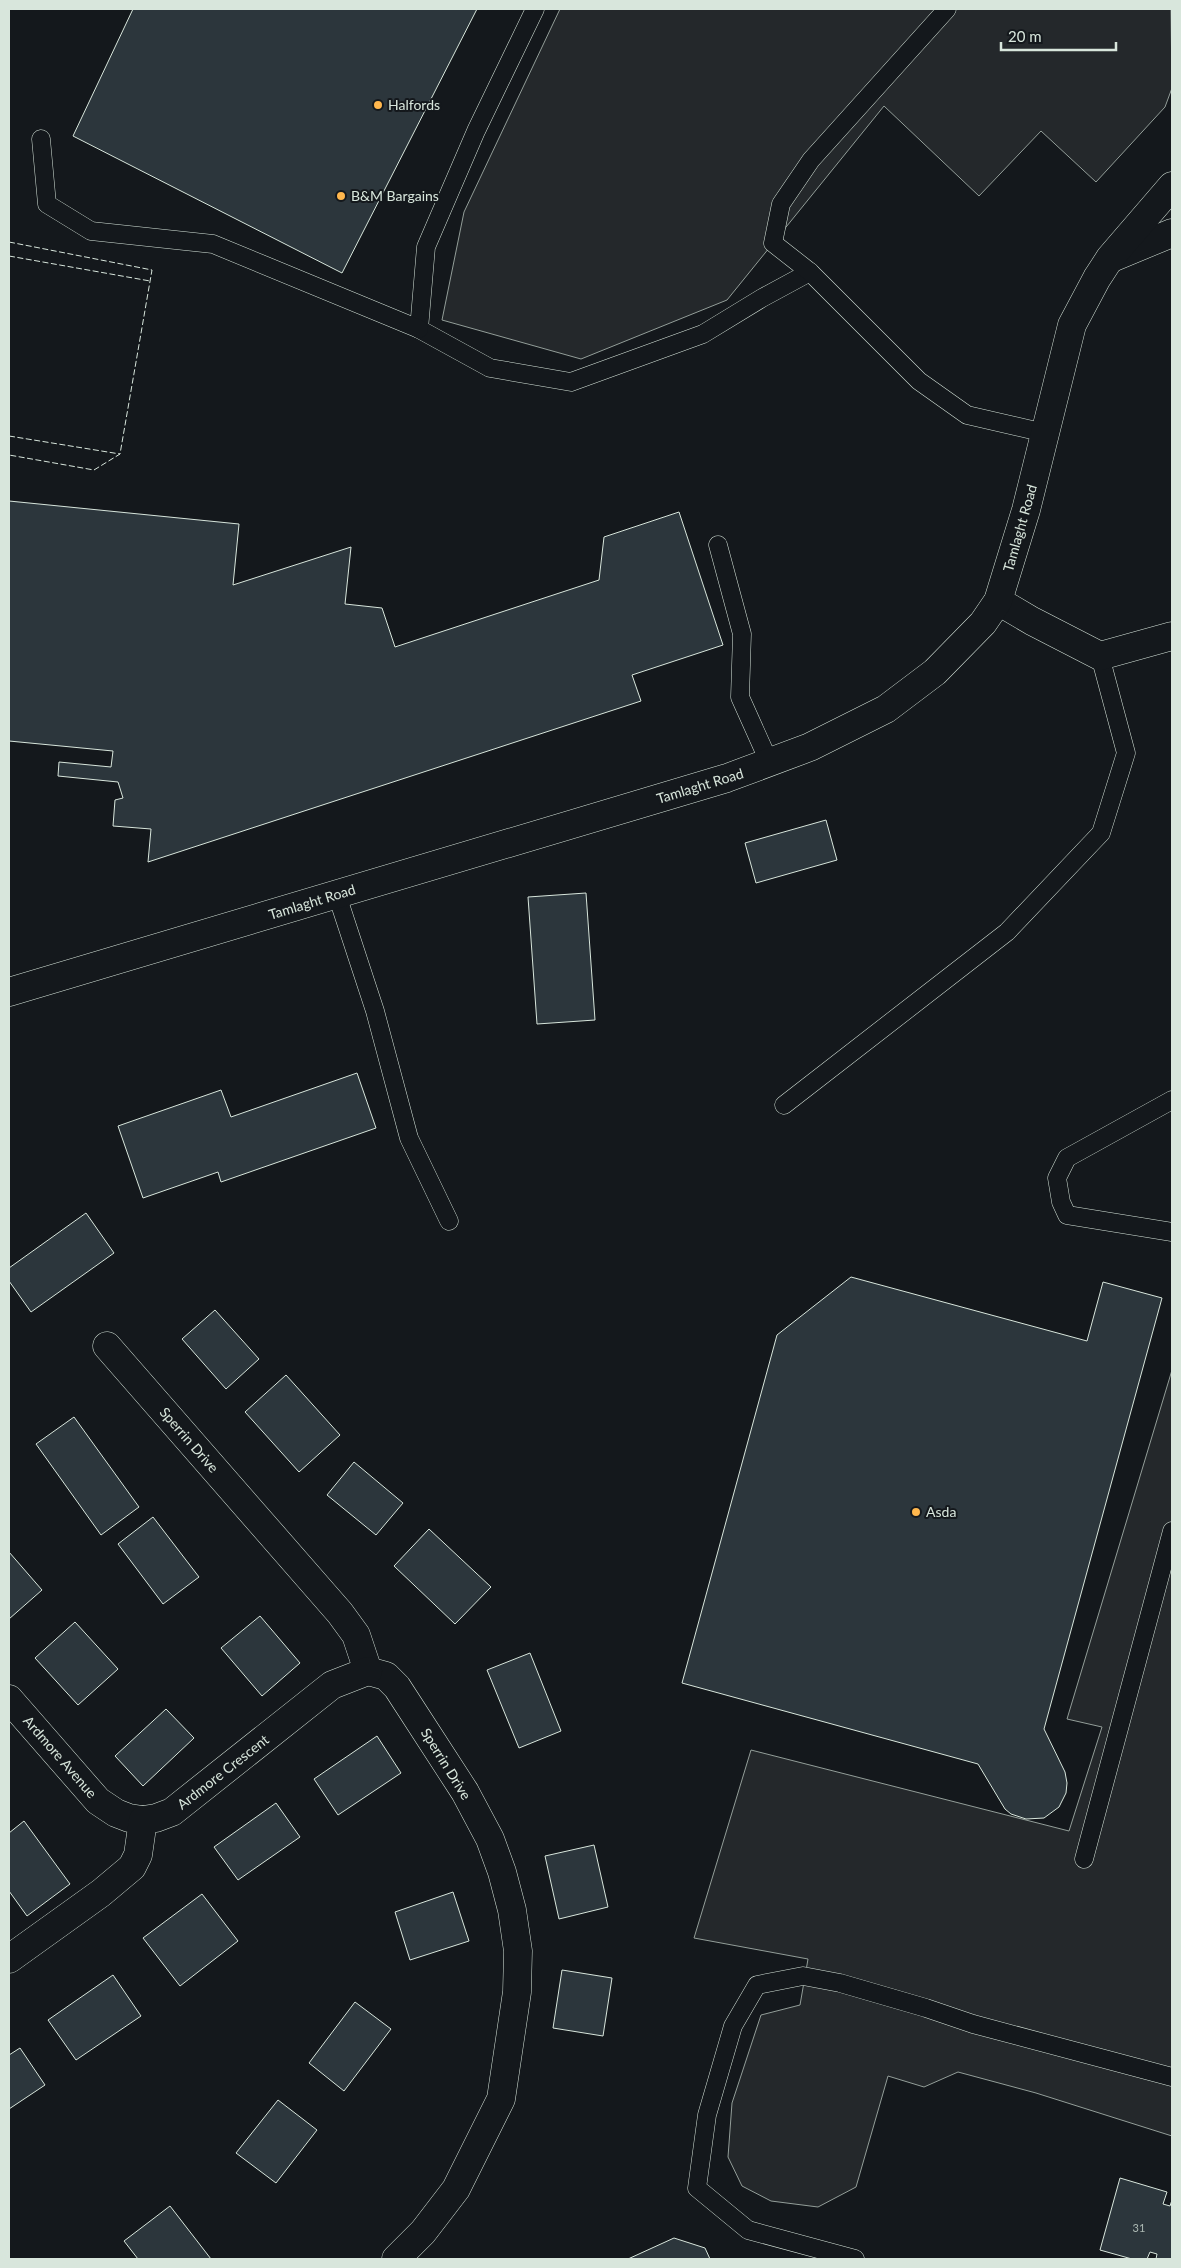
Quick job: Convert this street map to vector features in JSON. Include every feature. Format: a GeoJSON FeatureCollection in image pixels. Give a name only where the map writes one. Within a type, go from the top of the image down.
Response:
{"type":"FeatureCollection","features":[{"type":"Feature","properties":{"kind":"street","name":"Tamlaght Road"},"geometry":{"type":"LineString","coordinates":[[9,992],[728,778],[770,764],[810,747],[886,709],[935,672],[983,623],[998,601],[1026,510],[1072,325],[1096,278],[1110,258],[1172,186]]}},
{"type":"Feature","properties":{"kind":"street"},"geometry":{"type":"LineString","coordinates":[[1110,258],[1172,233]]}},
{"type":"Feature","properties":{"kind":"street"},"geometry":{"type":"LineString","coordinates":[[998,601],[1100,656],[1172,636]]}},
{"type":"Feature","properties":{"kind":"street","name":"Sperrin Drive"},"geometry":{"type":"LineString","coordinates":[[107,1346],[340,1613],[356,1635],[368,1671],[386,1676],[397,1687],[465,1792],[490,1839],[502,1872],[512,1910],[518,1950],[517,1992],[501,2099],[456,2189],[424,2232],[396,2259]]}},
{"type":"Feature","properties":{"kind":"street","name":"Ardmore Crescent"},"geometry":{"type":"LineString","coordinates":[[143,1820],[156,1818],[172,1812],[332,1685],[368,1671]]}},
{"type":"Feature","properties":{"kind":"street","name":"Ardmore Avenue"},"geometry":{"type":"LineString","coordinates":[[9,1699],[98,1800],[116,1813],[129,1818],[143,1820]]}},
{"type":"Feature","properties":{"kind":"street"},"geometry":{"type":"LineString","coordinates":[[9,1960],[101,1893],[132,1867],[138,1855],[143,1820]]}},
{"type":"Feature","properties":{"kind":"lane"},"geometry":{"type":"LineString","coordinates":[[419,329],[426,247],[476,131],[535,9]]}},
{"type":"Feature","properties":{"kind":"lane"},"geometry":{"type":"LineString","coordinates":[[946,9],[811,160],[781,204],[773,243],[810,272],[919,381],[967,415],[1045,433]]}},
{"type":"Feature","properties":{"kind":"lane"},"geometry":{"type":"LineString","coordinates":[[41,139],[47,204],[91,231],[213,244],[419,329],[490,368],[571,382],[703,334],[762,298],[810,272]]}},
{"type":"Feature","properties":{"kind":"lane"},"geometry":{"type":"LineString","coordinates":[[718,545],[742,634],[740,697],[770,764]]}},
{"type":"Feature","properties":{"kind":"lane"},"geometry":{"type":"LineString","coordinates":[[784,1106],[1007,932],[1102,833],[1126,753],[1100,656]]}},
{"type":"Feature","properties":{"kind":"lane"},"geometry":{"type":"LineString","coordinates":[[336,894],[375,1011],[409,1138],[449,1221]]}},
{"type":"Feature","properties":{"kind":"lane"},"geometry":{"type":"LineString","coordinates":[[1172,1100],[1067,1158],[1056,1178],[1061,1202],[1068,1215],[1172,1232]]}},
{"type":"Feature","properties":{"kind":"lane"},"geometry":{"type":"LineString","coordinates":[[1084,1859],[1172,1531]]}},
{"type":"Feature","properties":{"kind":"lane"},"geometry":{"type":"LineString","coordinates":[[855,2259],[748,2230],[697,2188],[707,2115],[733,2026],[757,1985],[803,1976],[840,1983],[973,2024],[1172,2077]]}},
{"type":"Feature","properties":{"kind":"shaded area"},"geometry":{"type":"Polygon","coordinates":[[[560,9],[1171,9],[1172,88],[1165,107],[1096,182],[1041,131],[979,196],[884,106],[727,300],[581,359],[442,320],[464,212],[560,9]]]}},
{"type":"Feature","properties":{"kind":"shaded area"},"geometry":{"type":"Polygon","coordinates":[[[1172,1370],[1172,2136],[1036,2093],[958,2072],[924,2087],[888,2076],[856,2187],[818,2207],[771,2201],[742,2186],[728,2157],[732,2103],[761,2015],[800,2005],[808,1959],[694,1938],[751,1750],[1069,1831],[1102,1727],[1067,1719],[1172,1370]]]}},
{"type":"Feature","properties":{"kind":"building"},"geometry":{"type":"Polygon","coordinates":[[[133,9],[477,9],[342,273],[73,136],[133,9]]]}},
{"type":"Feature","properties":{"kind":"building"},"geometry":{"type":"Polygon","coordinates":[[[9,501],[239,524],[233,585],[351,547],[345,604],[382,608],[395,647],[599,580],[604,537],[679,512],[723,645],[632,675],[641,701],[148,862],[151,829],[113,826],[115,800],[123,798],[118,782],[58,776],[59,762],[111,767],[113,751],[9,741],[9,501]]]}},
{"type":"Feature","properties":{"kind":"building"},"geometry":{"type":"Polygon","coordinates":[[[826,820],[837,860],[756,883],[745,843],[826,820]]]}},
{"type":"Feature","properties":{"kind":"building"},"geometry":{"type":"Polygon","coordinates":[[[586,893],[595,1020],[537,1024],[528,897],[586,893]]]}},
{"type":"Feature","properties":{"kind":"building"},"geometry":{"type":"Polygon","coordinates":[[[357,1073],[376,1128],[221,1182],[218,1172],[143,1198],[118,1126],[221,1090],[231,1117],[357,1073]]]}},
{"type":"Feature","properties":{"kind":"building"},"geometry":{"type":"Polygon","coordinates":[[[86,1213],[114,1253],[31,1312],[9,1281],[9,1268],[86,1213]]]}},
{"type":"Feature","properties":{"kind":"building","name":"Asda"},"geometry":{"type":"Polygon","coordinates":[[[851,1277],[1087,1341],[1103,1282],[1162,1298],[1044,1729],[1065,1772],[1067,1783],[1066,1793],[1059,1807],[1044,1818],[1026,1819],[1011,1814],[1005,1809],[978,1764],[682,1683],[777,1335],[851,1277]]]}},
{"type":"Feature","properties":{"kind":"building"},"geometry":{"type":"Polygon","coordinates":[[[215,1310],[259,1359],[226,1389],[182,1339],[215,1310]]]}},
{"type":"Feature","properties":{"kind":"building"},"geometry":{"type":"Polygon","coordinates":[[[286,1375],[340,1435],[299,1472],[245,1412],[286,1375]]]}},
{"type":"Feature","properties":{"kind":"building"},"geometry":{"type":"Polygon","coordinates":[[[74,1417],[139,1507],[101,1535],[36,1444],[74,1417]]]}},
{"type":"Feature","properties":{"kind":"building"},"geometry":{"type":"Polygon","coordinates":[[[354,1462],[403,1503],[376,1535],[327,1495],[354,1462]]]}},
{"type":"Feature","properties":{"kind":"building"},"geometry":{"type":"Polygon","coordinates":[[[153,1517],[199,1577],[163,1604],[118,1544],[153,1517]]]}},
{"type":"Feature","properties":{"kind":"building"},"geometry":{"type":"Polygon","coordinates":[[[429,1529],[491,1587],[455,1624],[394,1566],[429,1529]]]}},
{"type":"Feature","properties":{"kind":"building"},"geometry":{"type":"Polygon","coordinates":[[[9,1552],[42,1590],[9,1619],[9,1552]]]}},
{"type":"Feature","properties":{"kind":"building"},"geometry":{"type":"Polygon","coordinates":[[[260,1616],[300,1663],[262,1696],[221,1648],[260,1616]]]}},
{"type":"Feature","properties":{"kind":"building"},"geometry":{"type":"Polygon","coordinates":[[[75,1622],[118,1669],[78,1705],[35,1658],[75,1622]]]}},
{"type":"Feature","properties":{"kind":"building"},"geometry":{"type":"Polygon","coordinates":[[[530,1653],[561,1731],[519,1748],[487,1670],[530,1653]]]}},
{"type":"Feature","properties":{"kind":"building"},"geometry":{"type":"Polygon","coordinates":[[[166,1709],[194,1738],[143,1786],[115,1756],[166,1709]]]}},
{"type":"Feature","properties":{"kind":"building"},"geometry":{"type":"Polygon","coordinates":[[[377,1736],[401,1773],[338,1815],[314,1779],[377,1736]]]}},
{"type":"Feature","properties":{"kind":"building"},"geometry":{"type":"Polygon","coordinates":[[[276,1803],[300,1837],[238,1880],[214,1847],[276,1803]]]}},
{"type":"Feature","properties":{"kind":"building"},"geometry":{"type":"Polygon","coordinates":[[[24,1821],[70,1884],[27,1916],[9,1891],[9,1833],[24,1821]]]}},
{"type":"Feature","properties":{"kind":"building"},"geometry":{"type":"Polygon","coordinates":[[[594,1845],[608,1907],[559,1919],[545,1856],[594,1845]]]}},
{"type":"Feature","properties":{"kind":"building"},"geometry":{"type":"Polygon","coordinates":[[[453,1892],[469,1941],[410,1960],[395,1912],[453,1892]]]}},
{"type":"Feature","properties":{"kind":"building"},"geometry":{"type":"Polygon","coordinates":[[[202,1894],[238,1941],[180,1986],[143,1938],[202,1894]]]}},
{"type":"Feature","properties":{"kind":"building"},"geometry":{"type":"Polygon","coordinates":[[[562,1970],[612,1978],[603,2036],[553,2028],[562,1970]]]}},
{"type":"Feature","properties":{"kind":"building"},"geometry":{"type":"Polygon","coordinates":[[[113,1975],[141,2016],[76,2060],[48,2020],[113,1975]]]}},
{"type":"Feature","properties":{"kind":"building"},"geometry":{"type":"Polygon","coordinates":[[[355,2002],[391,2029],[344,2091],[309,2063],[355,2002]]]}},
{"type":"Feature","properties":{"kind":"building"},"geometry":{"type":"Polygon","coordinates":[[[20,2048],[45,2085],[9,2109],[9,2055],[20,2048]]]}},
{"type":"Feature","properties":{"kind":"building"},"geometry":{"type":"Polygon","coordinates":[[[278,2100],[317,2130],[276,2183],[236,2153],[278,2100]]]}},
{"type":"Feature","properties":{"kind":"building"},"geometry":{"type":"Polygon","coordinates":[[[1120,2178],[1167,2192],[1163,2204],[1170,2206],[1172,2200],[1172,2259],[1156,2259],[1157,2254],[1150,2252],[1147,2259],[1132,2259],[1100,2250],[1120,2178]]]}},
{"type":"Feature","properties":{"kind":"building"},"geometry":{"type":"Polygon","coordinates":[[[170,2206],[211,2259],[138,2259],[124,2241],[170,2206]]]}},
{"type":"Feature","properties":{"kind":"building"},"geometry":{"type":"Polygon","coordinates":[[[674,2238],[705,2248],[710,2259],[628,2259],[674,2238]]]}},
{"type":"Feature","properties":{"kind":"fence"},"geometry":{"type":"LineString","coordinates":[[9,242],[152,270],[120,454],[94,470],[9,455]]}},
{"type":"Feature","properties":{"kind":"fence"},"geometry":{"type":"LineString","coordinates":[[9,256],[150,281]]}},
{"type":"Feature","properties":{"kind":"fence"},"geometry":{"type":"LineString","coordinates":[[9,436],[120,454]]}},
{"type":"Feature","properties":{"kind":"place","name":"Halfords"},"geometry":{"type":"Point","coordinates":[378,105]}},
{"type":"Feature","properties":{"kind":"place","name":"B&M Bargains"},"geometry":{"type":"Point","coordinates":[341,196]}},
{"type":"Feature","properties":{"kind":"place","name":"Asda"},"geometry":{"type":"Point","coordinates":[916,1512]}}]}
